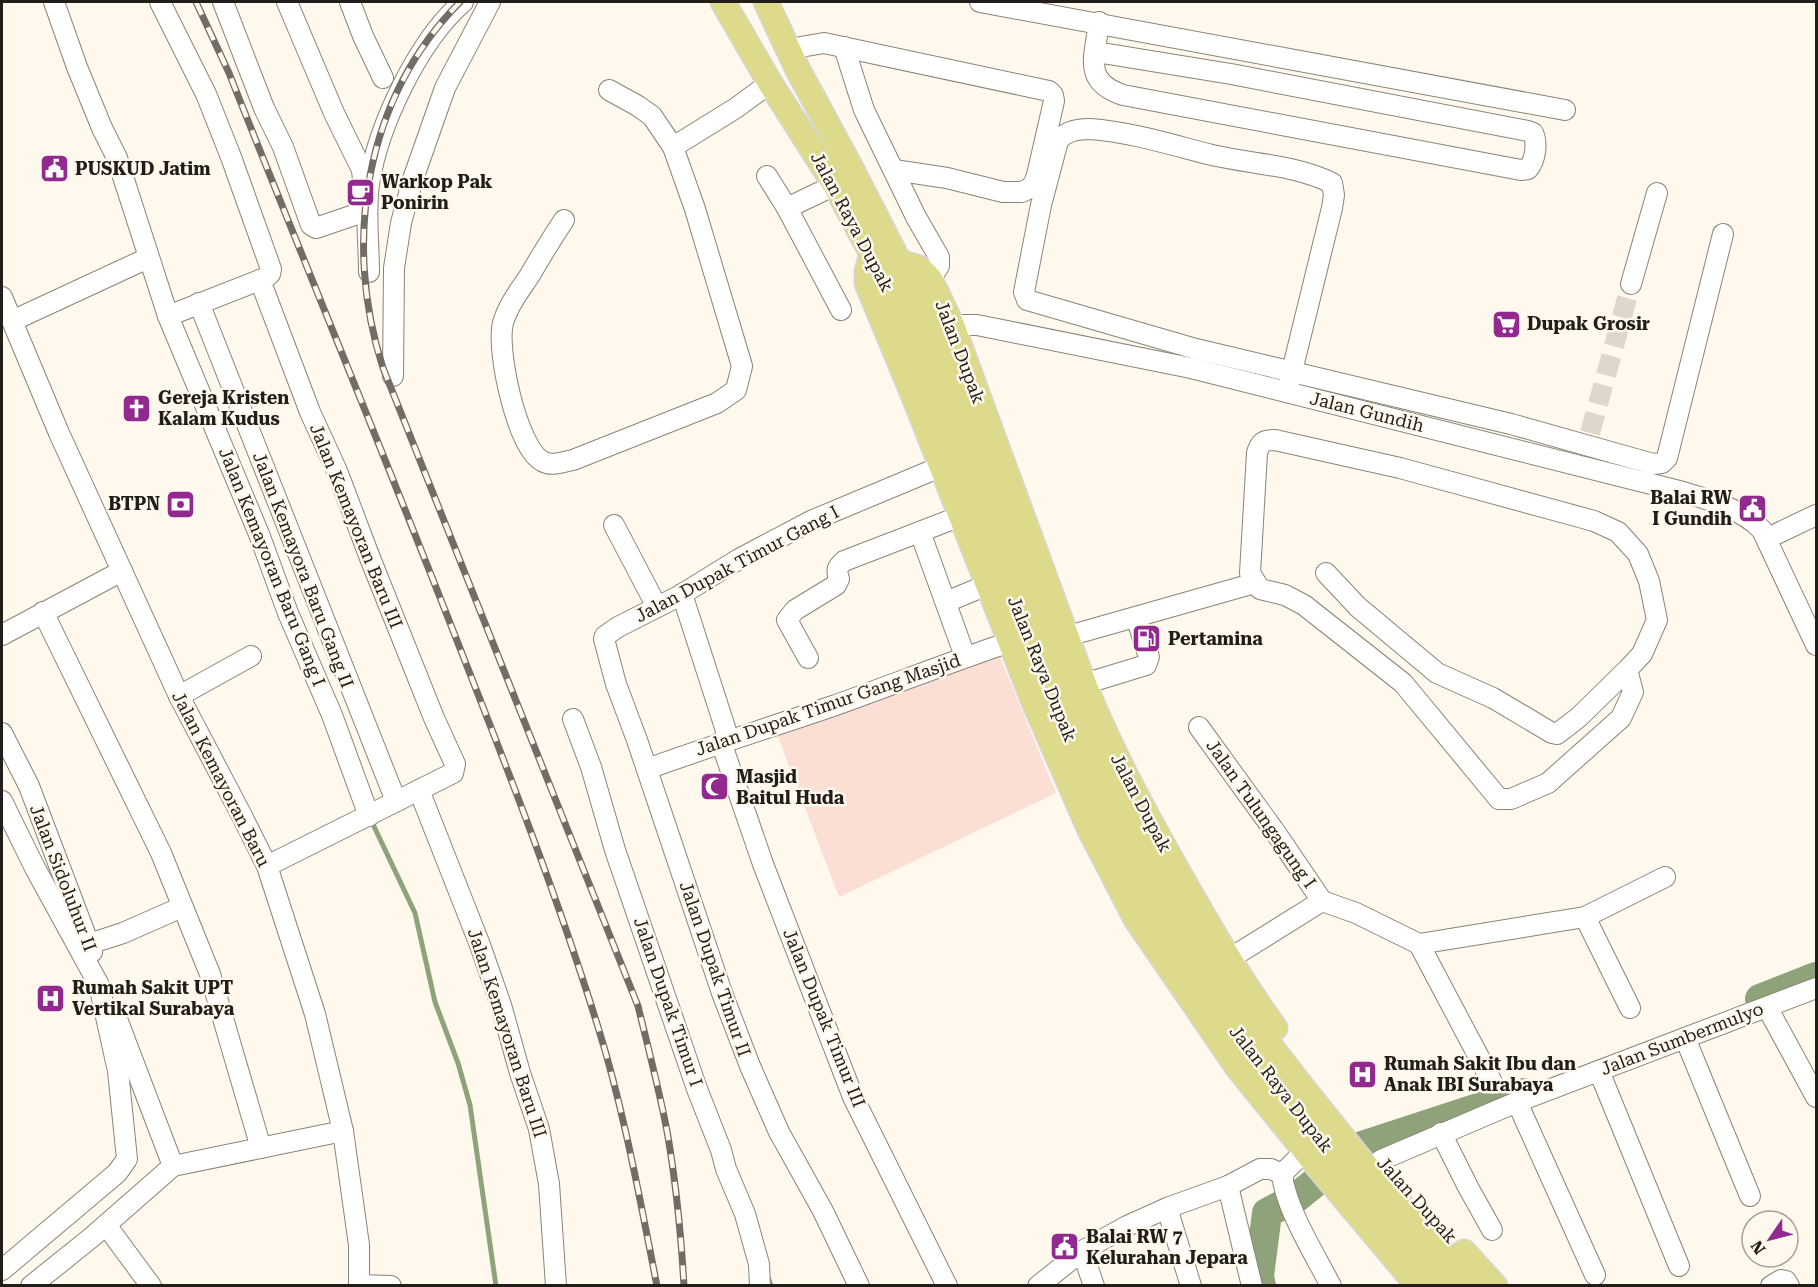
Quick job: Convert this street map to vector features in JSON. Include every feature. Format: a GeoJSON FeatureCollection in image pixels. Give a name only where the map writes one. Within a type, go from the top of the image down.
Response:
{"type":"FeatureCollection","features":[{"type":"Feature","properties":{"kind":"main road","name":"Jalan Raya Dupak"},"geometry":{"type":"LineString","coordinates":[[766,2],[798,70],[899,262],[1020,536],[1070,694],[1096,757],[1117,779],[1158,884],[1215,975],[1224,1015]]}},
{"type":"Feature","properties":{"kind":"main road","name":"Jalan Raya Dupak"},"geometry":{"type":"LineString","coordinates":[[728,3],[770,83],[835,185],[872,254],[910,336],[957,450],[1026,631],[1074,747],[1142,893],[1199,984],[1346,1159],[1444,1286]]}},
{"type":"Feature","properties":{"kind":"main road","name":"Jalan Dupak"},"geometry":{"type":"LineString","coordinates":[[872,254],[867,273],[867,284],[917,404],[1034,702],[1090,830],[1136,919],[1224,1015],[1238,1068],[1495,1286]]}},
{"type":"Feature","properties":{"kind":"main road","name":"Jalan Dupak"},"geometry":{"type":"LineString","coordinates":[[899,262],[919,268],[930,279],[952,325],[1020,536],[1068,636],[1102,729],[1117,779],[1229,959],[1274,1026],[1418,1286]]}},
{"type":"Feature","properties":{"kind":"main road","name":"Jalan Raya Dupak"},"geometry":{"type":"LineString","coordinates":[[1346,1159],[1472,1286]]}},
{"type":"Feature","properties":{"kind":"street","name":"Jalan Kemayoran Baru Gang I"},"geometry":{"type":"LineString","coordinates":[[54,2],[77,67],[117,158],[168,315],[259,534],[288,613],[336,725],[369,816]]}},
{"type":"Feature","properties":{"kind":"street","name":"Jalan Kemayoran Baru III"},"geometry":{"type":"LineString","coordinates":[[160,2],[206,94],[231,157],[270,266],[265,278],[310,412],[337,471],[434,718],[455,764],[453,773],[419,790],[480,945],[539,1130],[549,1184],[556,1286]]}},
{"type":"Feature","properties":{"kind":"street"},"geometry":{"type":"LineString","coordinates":[[223,2],[264,108],[283,147],[312,226],[316,228],[360,213],[363,207],[364,181],[362,170],[326,94],[287,2]]}},
{"type":"Feature","properties":{"kind":"street"},"geometry":{"type":"LineString","coordinates":[[350,2],[383,78]]}},
{"type":"Feature","properties":{"kind":"street"},"geometry":{"type":"LineString","coordinates":[[369,272],[369,185],[377,153],[410,72],[433,36],[463,2]]}},
{"type":"Feature","properties":{"kind":"street"},"geometry":{"type":"LineString","coordinates":[[393,376],[394,267],[401,223],[412,182],[445,88],[490,2]]}},
{"type":"Feature","properties":{"kind":"street"},"geometry":{"type":"LineString","coordinates":[[980,2],[1100,22],[1565,111]]}},
{"type":"Feature","properties":{"kind":"street"},"geometry":{"type":"LineString","coordinates":[[1095,52],[1231,74],[1528,130],[1536,138],[1533,163],[1528,169],[1521,170],[1130,96],[1109,89],[1098,81],[1095,74],[1095,52],[1100,22]]}},
{"type":"Feature","properties":{"kind":"street"},"geometry":{"type":"LineString","coordinates":[[789,49],[824,44],[844,47],[1049,91],[1053,95],[1054,101],[1037,175],[1030,188],[1022,192],[1003,192],[947,178],[894,170]]}},
{"type":"Feature","properties":{"kind":"street"},"geometry":{"type":"LineString","coordinates":[[844,47],[864,110],[916,217],[939,257],[939,266],[930,279]]}},
{"type":"Feature","properties":{"kind":"street"},"geometry":{"type":"LineString","coordinates":[[673,147],[736,108],[770,83]]}},
{"type":"Feature","properties":{"kind":"street"},"geometry":{"type":"LineString","coordinates":[[564,220],[512,303],[503,323],[501,344],[504,369],[524,441],[535,456],[542,461],[555,464],[573,460],[717,403],[736,390],[742,366],[695,209],[673,147],[652,116],[609,90]]}},
{"type":"Feature","properties":{"kind":"street"},"geometry":{"type":"LineString","coordinates":[[1287,392],[1292,372],[1332,208],[1334,195],[1332,183],[1295,170],[1105,131],[1088,129],[1062,134],[1058,141],[1041,205],[1024,292],[1027,300],[1196,349],[1292,372],[1511,424],[1587,439],[1653,464],[1662,463],[1667,458],[1723,234]]}},
{"type":"Feature","properties":{"kind":"street"},"geometry":{"type":"LineString","coordinates":[[767,176],[787,208],[841,309]]}},
{"type":"Feature","properties":{"kind":"street"},"geometry":{"type":"LineString","coordinates":[[787,208],[835,185]]}},
{"type":"Feature","properties":{"kind":"street"},"geometry":{"type":"LineString","coordinates":[[1631,284],[1657,193]]}},
{"type":"Feature","properties":{"kind":"street"},"geometry":{"type":"LineString","coordinates":[[12,321],[148,258]]}},
{"type":"Feature","properties":{"kind":"street"},"geometry":{"type":"LineString","coordinates":[[168,315],[265,278]]}},
{"type":"Feature","properties":{"kind":"street","name":"Jalan Kemayoran Baru"},"geometry":{"type":"LineString","coordinates":[[2,297],[58,433],[179,696],[267,867],[315,1014],[343,1131],[359,1245],[359,1285]]}},
{"type":"Feature","properties":{"kind":"street","name":"Jalan Kemayora Baru Gang II"},"geometry":{"type":"LineString","coordinates":[[199,303],[396,801]]}},
{"type":"Feature","properties":{"kind":"street","name":"Jalan Gundih"},"geometry":{"type":"LineString","coordinates":[[952,325],[978,325],[1191,368],[1683,492],[1724,506],[1755,522],[1767,538]]}},
{"type":"Feature","properties":{"kind":"street"},"geometry":{"type":"LineString","coordinates":[[1579,465],[1587,439]]}},
{"type":"Feature","properties":{"kind":"street"},"geometry":{"type":"LineString","coordinates":[[1326,573],[1358,607],[1437,673],[1493,698],[1554,734],[1580,717],[1642,654],[1657,620],[1649,581],[1638,554],[1618,532],[1594,521],[1400,468],[1275,440],[1265,440],[1260,444],[1257,453],[1250,573],[1255,583],[1260,589],[1285,595],[1304,605],[1403,683],[1498,799],[1511,799],[1548,783],[1621,718],[1629,705],[1633,692],[1627,670]]}},
{"type":"Feature","properties":{"kind":"street","name":"Jalan Dupak Timur Gang I"},"geometry":{"type":"LineString","coordinates":[[604,639],[618,627],[682,594],[739,559],[811,521],[940,467]]}},
{"type":"Feature","properties":{"kind":"street"},"geometry":{"type":"LineString","coordinates":[[1816,515],[1767,538],[1816,645]]}},
{"type":"Feature","properties":{"kind":"street"},"geometry":{"type":"LineString","coordinates":[[808,658],[787,620],[790,615],[836,585],[839,579],[836,571],[844,561],[961,516]]}},
{"type":"Feature","properties":{"kind":"street"},"geometry":{"type":"LineString","coordinates":[[615,525],[657,607]]}},
{"type":"Feature","properties":{"kind":"street"},"geometry":{"type":"LineString","coordinates":[[920,532],[962,648]]}},
{"type":"Feature","properties":{"kind":"street"},"geometry":{"type":"LineString","coordinates":[[2,634],[122,571]]}},
{"type":"Feature","properties":{"kind":"street"},"geometry":{"type":"LineString","coordinates":[[1068,636],[1255,583]]}},
{"type":"Feature","properties":{"kind":"street"},"geometry":{"type":"LineString","coordinates":[[946,602],[987,585]]}},
{"type":"Feature","properties":{"kind":"street","name":"Jalan Dupak Timur III"},"geometry":{"type":"LineString","coordinates":[[682,594],[763,864],[853,1097],[947,1286]]}},
{"type":"Feature","properties":{"kind":"street"},"geometry":{"type":"LineString","coordinates":[[44,612],[161,853],[210,974],[261,1148]]}},
{"type":"Feature","properties":{"kind":"street"},"geometry":{"type":"LineString","coordinates":[[1084,684],[1146,665],[1149,657],[1136,617]]}},
{"type":"Feature","properties":{"kind":"street","name":"Jalan Dupak Timur II"},"geometry":{"type":"LineString","coordinates":[[604,639],[616,684],[722,993],[750,1066],[779,1132],[823,1211],[859,1286]]}},
{"type":"Feature","properties":{"kind":"street","name":"Jalan Dupak Timur Gang Masjid"},"geometry":{"type":"LineString","coordinates":[[647,769],[833,706],[1010,642]]}},
{"type":"Feature","properties":{"kind":"street"},"geometry":{"type":"LineString","coordinates":[[179,696],[251,656]]}},
{"type":"Feature","properties":{"kind":"street"},"geometry":{"type":"LineString","coordinates":[[1403,683],[1437,673]]}},
{"type":"Feature","properties":{"kind":"street","name":"Jalan Dupak Timur I"},"geometry":{"type":"LineString","coordinates":[[573,719],[597,787],[615,850],[697,1089],[745,1214],[759,1264],[760,1286]]}},
{"type":"Feature","properties":{"kind":"street","name":"Jalan Tulungagung I"},"geometry":{"type":"LineString","coordinates":[[1199,727],[1322,901]]}},
{"type":"Feature","properties":{"kind":"street","name":"Jalan Sidoluhur II"},"geometry":{"type":"LineString","coordinates":[[2,733],[29,786],[173,1166]]}},
{"type":"Feature","properties":{"kind":"street"},"geometry":{"type":"LineString","coordinates":[[267,867],[419,790]]}},
{"type":"Feature","properties":{"kind":"street"},"geometry":{"type":"LineString","coordinates":[[2,801],[40,878],[99,985],[118,1071],[127,1159],[117,1173],[2,1270]]}},
{"type":"Feature","properties":{"kind":"street"},"geometry":{"type":"LineString","coordinates":[[1229,959],[1322,901],[1356,913],[1419,944],[1585,918],[1665,877]]}},
{"type":"Feature","properties":{"kind":"street"},"geometry":{"type":"LineString","coordinates":[[88,944],[123,933],[182,907]]}},
{"type":"Feature","properties":{"kind":"street"},"geometry":{"type":"LineString","coordinates":[[1585,918],[1630,1008]]}},
{"type":"Feature","properties":{"kind":"street"},"geometry":{"type":"LineString","coordinates":[[1419,944],[1491,1080]]}},
{"type":"Feature","properties":{"kind":"street","name":"Jalan Sumbermulyo"},"geometry":{"type":"LineString","coordinates":[[1346,1159],[1441,1133],[1816,987]]}},
{"type":"Feature","properties":{"kind":"street"},"geometry":{"type":"LineString","coordinates":[[1767,1007],[1816,1096]]}},
{"type":"Feature","properties":{"kind":"street"},"geometry":{"type":"LineString","coordinates":[[1686,1038],[1750,1196]]}},
{"type":"Feature","properties":{"kind":"street"},"geometry":{"type":"LineString","coordinates":[[1599,1071],[1679,1266]]}},
{"type":"Feature","properties":{"kind":"street"},"geometry":{"type":"LineString","coordinates":[[1517,1102],[1595,1275]]}},
{"type":"Feature","properties":{"kind":"street"},"geometry":{"type":"LineString","coordinates":[[31,1286],[106,1225],[173,1166],[343,1131]]}},
{"type":"Feature","properties":{"kind":"street"},"geometry":{"type":"LineString","coordinates":[[1441,1133],[1492,1230]]}},
{"type":"Feature","properties":{"kind":"street"},"geometry":{"type":"LineString","coordinates":[[1282,1180],[1346,1159]]}},
{"type":"Feature","properties":{"kind":"street"},"geometry":{"type":"LineString","coordinates":[[1038,1286],[1082,1251],[1127,1226],[1167,1208],[1228,1186],[1260,1169],[1271,1169],[1282,1180],[1295,1214],[1331,1286]]}},
{"type":"Feature","properties":{"kind":"street"},"geometry":{"type":"LineString","coordinates":[[1228,1186],[1252,1286]]}},
{"type":"Feature","properties":{"kind":"street"},"geometry":{"type":"LineString","coordinates":[[1167,1208],[1191,1286]]}},
{"type":"Feature","properties":{"kind":"street"},"geometry":{"type":"LineString","coordinates":[[106,1225],[151,1286]]}},
{"type":"Feature","properties":{"kind":"street"},"geometry":{"type":"LineString","coordinates":[[1082,1251],[1094,1286]]}},
{"type":"Feature","properties":{"kind":"street"},"geometry":{"type":"LineString","coordinates":[[1771,1286],[1781,1280],[1786,1281],[1790,1286]]}},
{"type":"Feature","properties":{"kind":"street"},"geometry":{"type":"LineString","coordinates":[[359,1285],[391,1286]]}},
{"type":"Feature","properties":{"kind":"shaded area"},"geometry":{"type":"Polygon","coordinates":[[[998,652],[1056,793],[839,897],[777,734],[998,652]]]}},
{"type":"Feature","properties":{"kind":"waterway"},"geometry":{"type":"LineString","coordinates":[[370,818],[415,913],[435,1002],[458,1063],[470,1105],[496,1286]]}},
{"type":"Feature","properties":{"kind":"waterway"},"geometry":{"type":"LineString","coordinates":[[1760,999],[1816,977]]}},
{"type":"Feature","properties":{"kind":"waterway"},"geometry":{"type":"LineString","coordinates":[[1261,1286],[1259,1276],[1267,1213],[1297,1197],[1359,1147],[1524,1093]]}},
{"type":"Feature","properties":{"kind":"waterway"},"geometry":{"type":"LineString","coordinates":[[767,1274],[771,1286]]}},
{"type":"Feature","properties":{"kind":"tunnel"},"geometry":{"type":"LineString","coordinates":[[1590,433],[1631,284]]}},
{"type":"Feature","properties":{"kind":"railway"},"geometry":{"type":"LineString","coordinates":[[196,2],[229,73],[405,510],[551,886],[598,1027],[616,1090],[657,1286]]}},
{"type":"Feature","properties":{"kind":"railway"},"geometry":{"type":"LineString","coordinates":[[460,2],[428,40],[402,82],[383,127],[370,173],[364,222],[364,271],[371,320],[383,368],[638,1006],[667,1131],[678,1208],[684,1286]]}},
{"type":"Feature","properties":{"kind":"place","name":"PUSKUD Jatim"},"geometry":{"type":"Point","coordinates":[54,169]}},
{"type":"Feature","properties":{"kind":"place","name":"Warkop Pak Ponirin"},"geometry":{"type":"Point","coordinates":[360,192]}},
{"type":"Feature","properties":{"kind":"place","name":"Dupak Grosir"},"geometry":{"type":"Point","coordinates":[1506,324]}},
{"type":"Feature","properties":{"kind":"place","name":"Gereja Kristen Kalam Kudus"},"geometry":{"type":"Point","coordinates":[137,408]}},
{"type":"Feature","properties":{"kind":"place","name":"BTPN"},"geometry":{"type":"Point","coordinates":[181,504]}},
{"type":"Feature","properties":{"kind":"place","name":"Balai RW I Gundih"},"geometry":{"type":"Point","coordinates":[1753,508]}},
{"type":"Feature","properties":{"kind":"place","name":"Pertamina"},"geometry":{"type":"Point","coordinates":[1147,639]}},
{"type":"Feature","properties":{"kind":"place","name":"Masjid Baitul Huda"},"geometry":{"type":"Point","coordinates":[715,787]}},
{"type":"Feature","properties":{"kind":"place","name":"Rumah Sakit UPT Vertikal Surabaya"},"geometry":{"type":"Point","coordinates":[51,998]}},
{"type":"Feature","properties":{"kind":"place","name":"Rumah Sakit Ibu dan Anak IBI Surabaya"},"geometry":{"type":"Point","coordinates":[1363,1074]}},
{"type":"Feature","properties":{"kind":"place","name":"Balai RW 7 Kelurahan Jepara"},"geometry":{"type":"Point","coordinates":[1065,1247]}}]}
